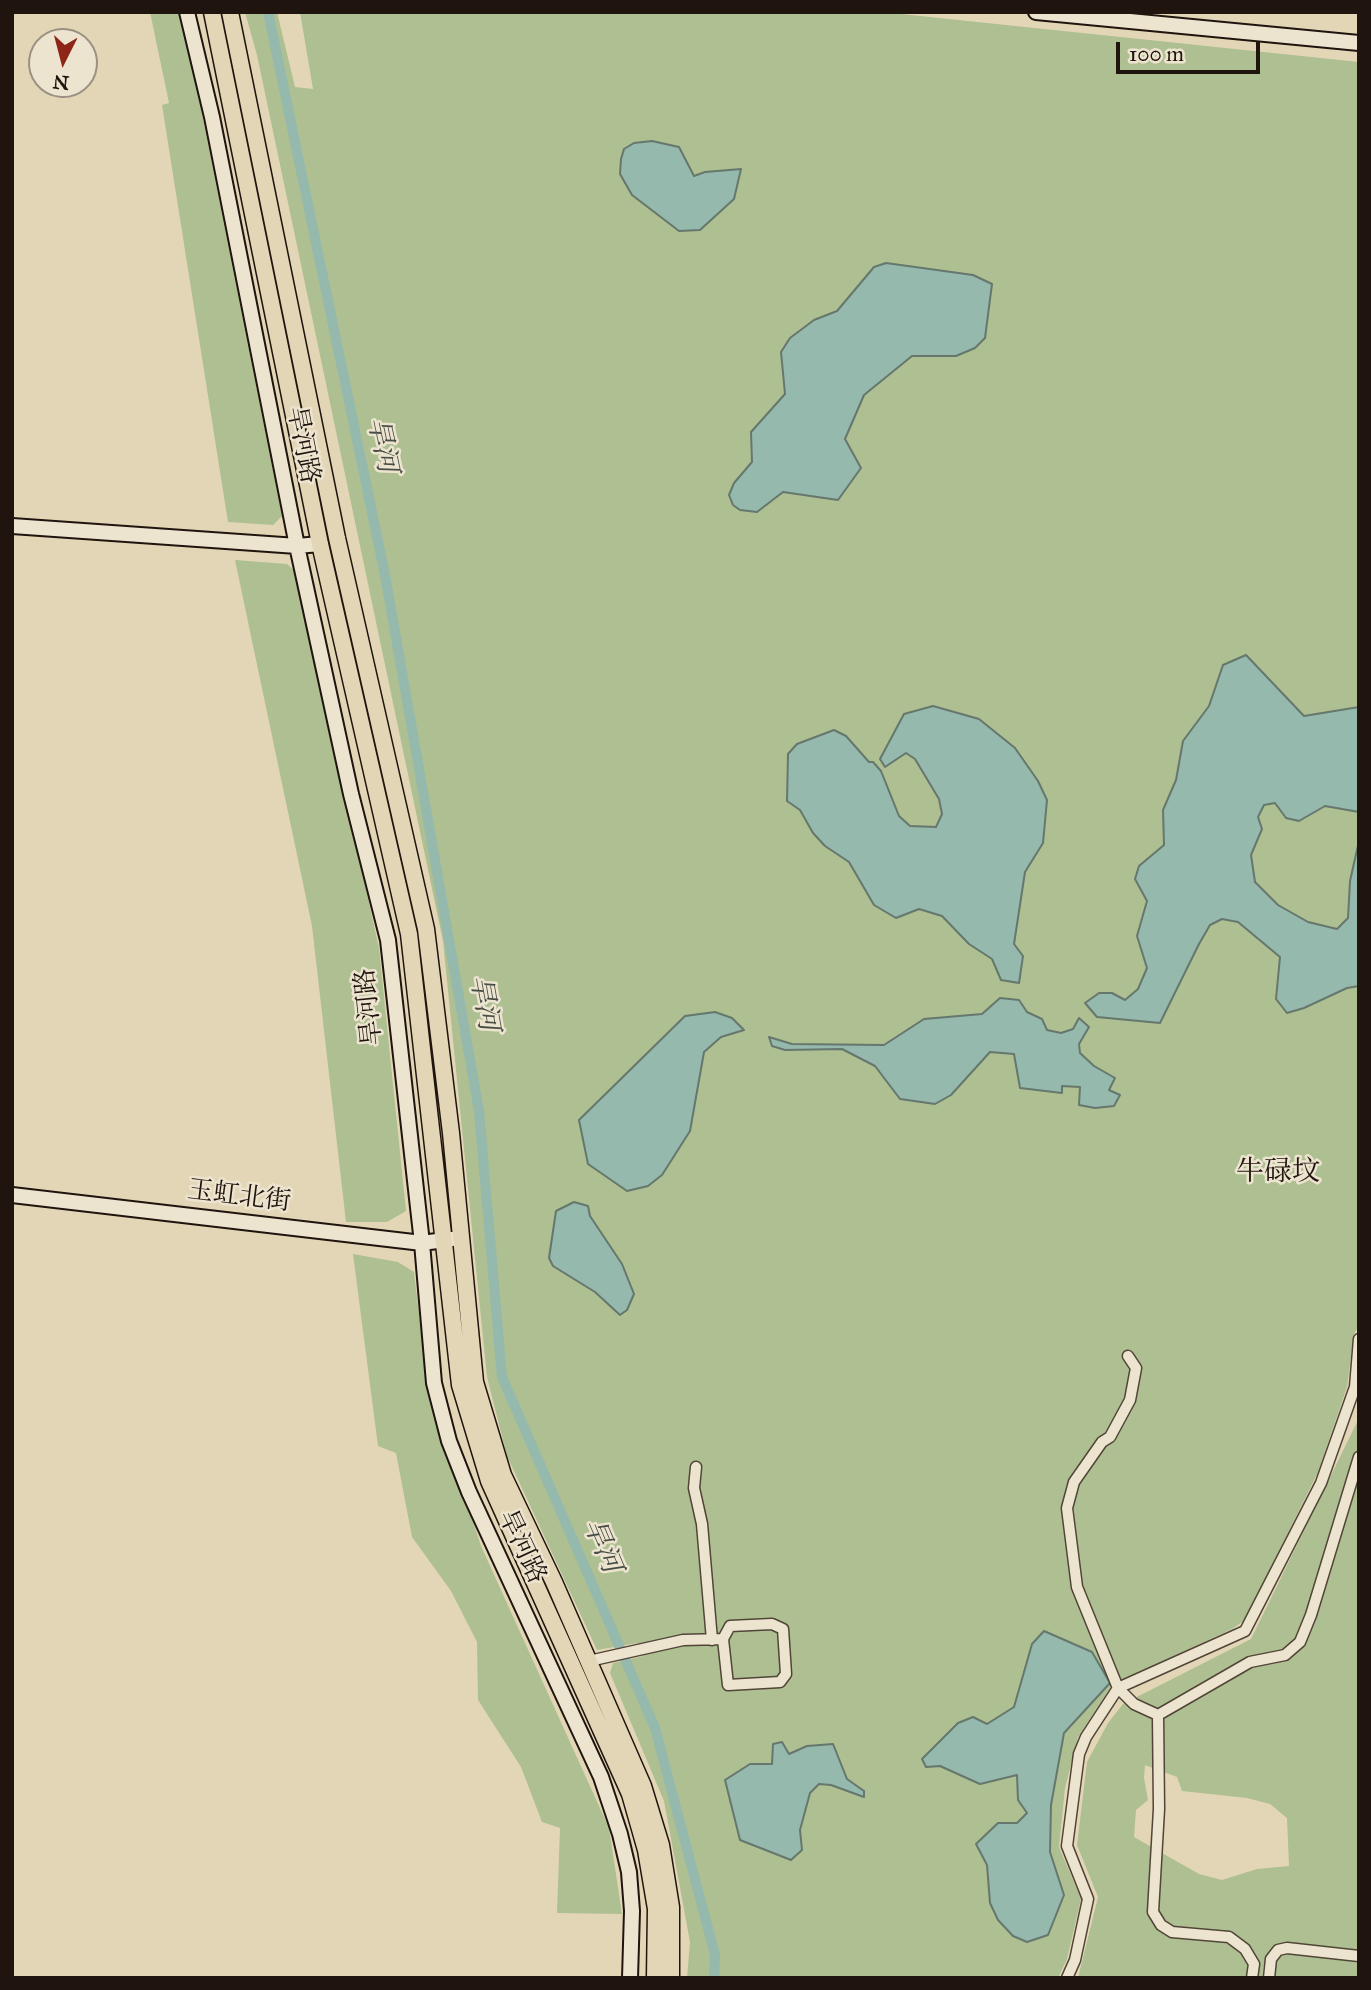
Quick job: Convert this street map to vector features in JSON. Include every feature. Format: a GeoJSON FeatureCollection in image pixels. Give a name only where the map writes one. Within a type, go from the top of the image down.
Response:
{"type":"FeatureCollection","features":[{"type":"Feature","properties":{"kind":"main road","name":"旱河路"},"geometry":{"type":"LineString","coordinates":[[212,12],[320,544],[409,934],[442,1240],[463,1360],[471,1432],[489,1481],[630,1794],[646,1850],[656,1909],[655,1978]]}},
{"type":"Feature","properties":{"kind":"main road","name":"旱河路"},"geometry":{"type":"LineString","coordinates":[[230,12],[355,620],[426,929],[461,1237],[463,1360],[503,1475],[594,1659],[643,1786],[661,1845],[671,1907],[671,1978]]}},
{"type":"Feature","properties":{"kind":"street","name":"旱河路"},"geometry":{"type":"LineString","coordinates":[[187,12],[212,117],[297,546],[351,794],[388,940],[422,1242],[434,1383],[449,1441],[469,1492],[601,1777],[620,1834],[629,1872],[632,1911],[630,1978]]}},
{"type":"Feature","properties":{"kind":"street"},"geometry":{"type":"LineString","coordinates":[[1036,12],[1359,43]]}},
{"type":"Feature","properties":{"kind":"street"},"geometry":{"type":"LineString","coordinates":[[304,460],[321,458]]}},
{"type":"Feature","properties":{"kind":"street"},"geometry":{"type":"LineString","coordinates":[[12,526],[297,546],[320,544]]}},
{"type":"Feature","properties":{"kind":"street"},"geometry":{"type":"LineString","coordinates":[[338,624],[355,620]]}},
{"type":"Feature","properties":{"kind":"street","name":"玉虹北街"},"geometry":{"type":"LineString","coordinates":[[12,1195],[422,1242],[461,1237]]}},
{"type":"Feature","properties":{"kind":"street"},"geometry":{"type":"LineString","coordinates":[[1067,1978],[1075,1960],[1088,1899],[1067,1846],[1079,1754],[1086,1737],[1118,1688],[1245,1631],[1321,1483],[1355,1387],[1359,1339]]}},
{"type":"Feature","properties":{"kind":"street"},"geometry":{"type":"LineString","coordinates":[[1128,1356],[1136,1368],[1130,1400],[1110,1437],[1102,1442],[1074,1482],[1067,1508],[1077,1587],[1118,1688],[1135,1704],[1158,1715]]}},
{"type":"Feature","properties":{"kind":"street"},"geometry":{"type":"LineString","coordinates":[[1158,1715],[1250,1662],[1285,1655],[1300,1642],[1311,1615],[1359,1457]]}},
{"type":"Feature","properties":{"kind":"street"},"geometry":{"type":"LineString","coordinates":[[696,1467],[694,1488],[702,1524],[712,1640]]}},
{"type":"Feature","properties":{"kind":"street"},"geometry":{"type":"LineString","coordinates":[[772,1624],[783,1629],[786,1674],[780,1682],[728,1685],[723,1639],[730,1626],[772,1624]]}},
{"type":"Feature","properties":{"kind":"street"},"geometry":{"type":"LineString","coordinates":[[594,1659],[683,1640],[723,1639]]}},
{"type":"Feature","properties":{"kind":"street"},"geometry":{"type":"LineString","coordinates":[[1158,1715],[1159,1809],[1153,1912],[1161,1925],[1172,1932],[1229,1937],[1245,1949],[1254,1964],[1252,1978]]}},
{"type":"Feature","properties":{"kind":"street"},"geometry":{"type":"LineString","coordinates":[[1269,1978],[1271,1959],[1278,1950],[1287,1948],[1359,1956]]}},
{"type":"Feature","properties":{"kind":"green space"},"geometry":{"type":"Polygon","coordinates":[[[150,12],[180,12],[185,28],[282,516],[273,525],[228,522],[162,105],[169,103],[150,12]]]}},
{"type":"Feature","properties":{"kind":"green space"},"geometry":{"type":"Polygon","coordinates":[[[245,12],[277,12],[295,87],[313,89],[300,12],[882,12],[1359,62],[1359,1326],[1354,1334],[1347,1387],[1318,1472],[1245,1620],[1232,1629],[1112,1685],[1078,1737],[1065,1788],[1059,1847],[1081,1899],[1067,1959],[1058,1978],[687,1978],[690,1942],[664,1801],[610,1673],[613,1663],[643,1656],[637,1643],[597,1650],[507,1456],[487,1377],[443,941],[257,55],[245,12]]]}},
{"type":"Feature","properties":{"kind":"green space"},"geometry":{"type":"Polygon","coordinates":[[[235,560],[287,564],[296,572],[379,948],[406,1211],[387,1222],[346,1222],[312,926],[235,560]]]}},
{"type":"Feature","properties":{"kind":"green space"},"geometry":{"type":"Polygon","coordinates":[[[353,1254],[398,1262],[414,1272],[427,1381],[481,1546],[609,1828],[622,1914],[557,1913],[560,1828],[542,1822],[521,1767],[478,1700],[477,1642],[451,1591],[412,1537],[396,1453],[378,1446],[353,1254]]]}},
{"type":"Feature","properties":{"kind":"green space"},"geometry":{"type":"Polygon","coordinates":[[[1359,1418],[1359,1978],[1264,1978],[1264,1963],[1262,1978],[1078,1978],[1098,1897],[1077,1845],[1087,1762],[1108,1723],[1123,1704],[1251,1639],[1359,1418]],[[1145,1765],[1144,1778],[1148,1800],[1136,1810],[1134,1837],[1199,1874],[1222,1880],[1257,1869],[1289,1866],[1287,1818],[1270,1804],[1247,1798],[1182,1791],[1177,1777],[1145,1765]]]}},
{"type":"Feature","properties":{"kind":"water"},"geometry":{"type":"Polygon","coordinates":[[[652,141],[679,147],[694,176],[705,172],[741,169],[734,199],[700,230],[679,231],[632,195],[620,174],[624,149],[634,143],[652,141]]]}},
{"type":"Feature","properties":{"kind":"water"},"geometry":{"type":"Polygon","coordinates":[[[886,263],[973,275],[992,284],[985,338],[975,348],[956,356],[912,356],[864,395],[845,439],[861,468],[838,500],[783,492],[757,512],[740,510],[733,505],[729,495],[734,483],[752,462],[751,432],[785,394],[781,352],[790,338],[814,320],[837,311],[874,267],[886,263]]]}},
{"type":"Feature","properties":{"kind":"water"},"geometry":{"type":"Polygon","coordinates":[[[1246,655],[1304,716],[1359,707],[1359,812],[1325,806],[1299,821],[1286,818],[1275,803],[1264,805],[1258,817],[1262,829],[1251,855],[1255,882],[1278,905],[1308,922],[1337,929],[1348,918],[1350,881],[1359,841],[1359,986],[1347,988],[1287,1013],[1276,999],[1280,957],[1238,922],[1222,919],[1210,925],[1160,1023],[1097,1017],[1085,1003],[1099,993],[1112,993],[1125,1000],[1138,989],[1147,968],[1137,936],[1147,901],[1135,879],[1139,866],[1164,845],[1163,810],[1176,780],[1183,741],[1209,706],[1223,665],[1246,655]]]}},
{"type":"Feature","properties":{"kind":"water"},"geometry":{"type":"Polygon","coordinates":[[[933,706],[979,719],[1015,748],[1038,781],[1047,800],[1043,843],[1025,872],[1014,944],[1023,956],[1019,983],[1001,980],[992,959],[969,944],[942,916],[919,909],[896,918],[874,905],[849,862],[825,846],[813,833],[800,810],[787,801],[788,754],[797,744],[834,730],[846,736],[869,762],[873,762],[881,771],[899,816],[910,826],[936,827],[942,814],[939,799],[915,759],[906,753],[885,767],[880,759],[904,714],[933,706]]]}},
{"type":"Feature","properties":{"kind":"water"},"geometry":{"type":"Polygon","coordinates":[[[1000,998],[1019,1000],[1027,1012],[1042,1019],[1047,1030],[1061,1033],[1073,1029],[1079,1018],[1089,1027],[1079,1044],[1080,1053],[1094,1066],[1115,1078],[1109,1090],[1120,1095],[1114,1106],[1095,1108],[1079,1105],[1080,1087],[1062,1086],[1062,1093],[1020,1088],[1014,1054],[990,1052],[951,1095],[935,1104],[900,1099],[875,1066],[842,1049],[785,1050],[772,1046],[769,1037],[792,1044],[884,1045],[924,1019],[982,1014],[1000,998]]]}},
{"type":"Feature","properties":{"kind":"water"},"geometry":{"type":"Polygon","coordinates":[[[715,1012],[732,1018],[744,1030],[721,1037],[704,1052],[690,1131],[662,1175],[648,1186],[627,1191],[588,1164],[579,1120],[685,1016],[715,1012]]]}},
{"type":"Feature","properties":{"kind":"water"},"geometry":{"type":"Polygon","coordinates":[[[574,1202],[588,1206],[590,1216],[622,1264],[634,1294],[627,1310],[620,1315],[595,1292],[553,1266],[549,1258],[556,1211],[574,1202]]]}},
{"type":"Feature","properties":{"kind":"water"},"geometry":{"type":"Polygon","coordinates":[[[1044,1631],[1092,1652],[1110,1683],[1064,1733],[1051,1805],[1050,1852],[1064,1895],[1048,1935],[1027,1942],[1013,1936],[998,1920],[990,1903],[987,1865],[976,1844],[998,1823],[1017,1823],[1027,1813],[1018,1800],[1017,1775],[980,1784],[940,1766],[926,1767],[922,1759],[958,1723],[973,1717],[987,1724],[1014,1707],[1032,1644],[1044,1631]]]}},
{"type":"Feature","properties":{"kind":"water"},"geometry":{"type":"Polygon","coordinates":[[[782,1742],[789,1754],[807,1746],[833,1744],[847,1779],[864,1791],[864,1797],[831,1785],[819,1784],[810,1793],[800,1830],[802,1850],[791,1860],[740,1840],[725,1780],[750,1764],[772,1764],[773,1744],[782,1742]]]}},
{"type":"Feature","properties":{"kind":"waterway","name":"旱河"},"geometry":{"type":"LineString","coordinates":[[268,12],[385,575],[479,1111],[502,1377],[655,1728],[715,1955],[714,1978]]}},
{"type":"Feature","properties":{"kind":"district","name":"牛碌坟"},"geometry":{"type":"Point","coordinates":[1278,1173]}}]}
